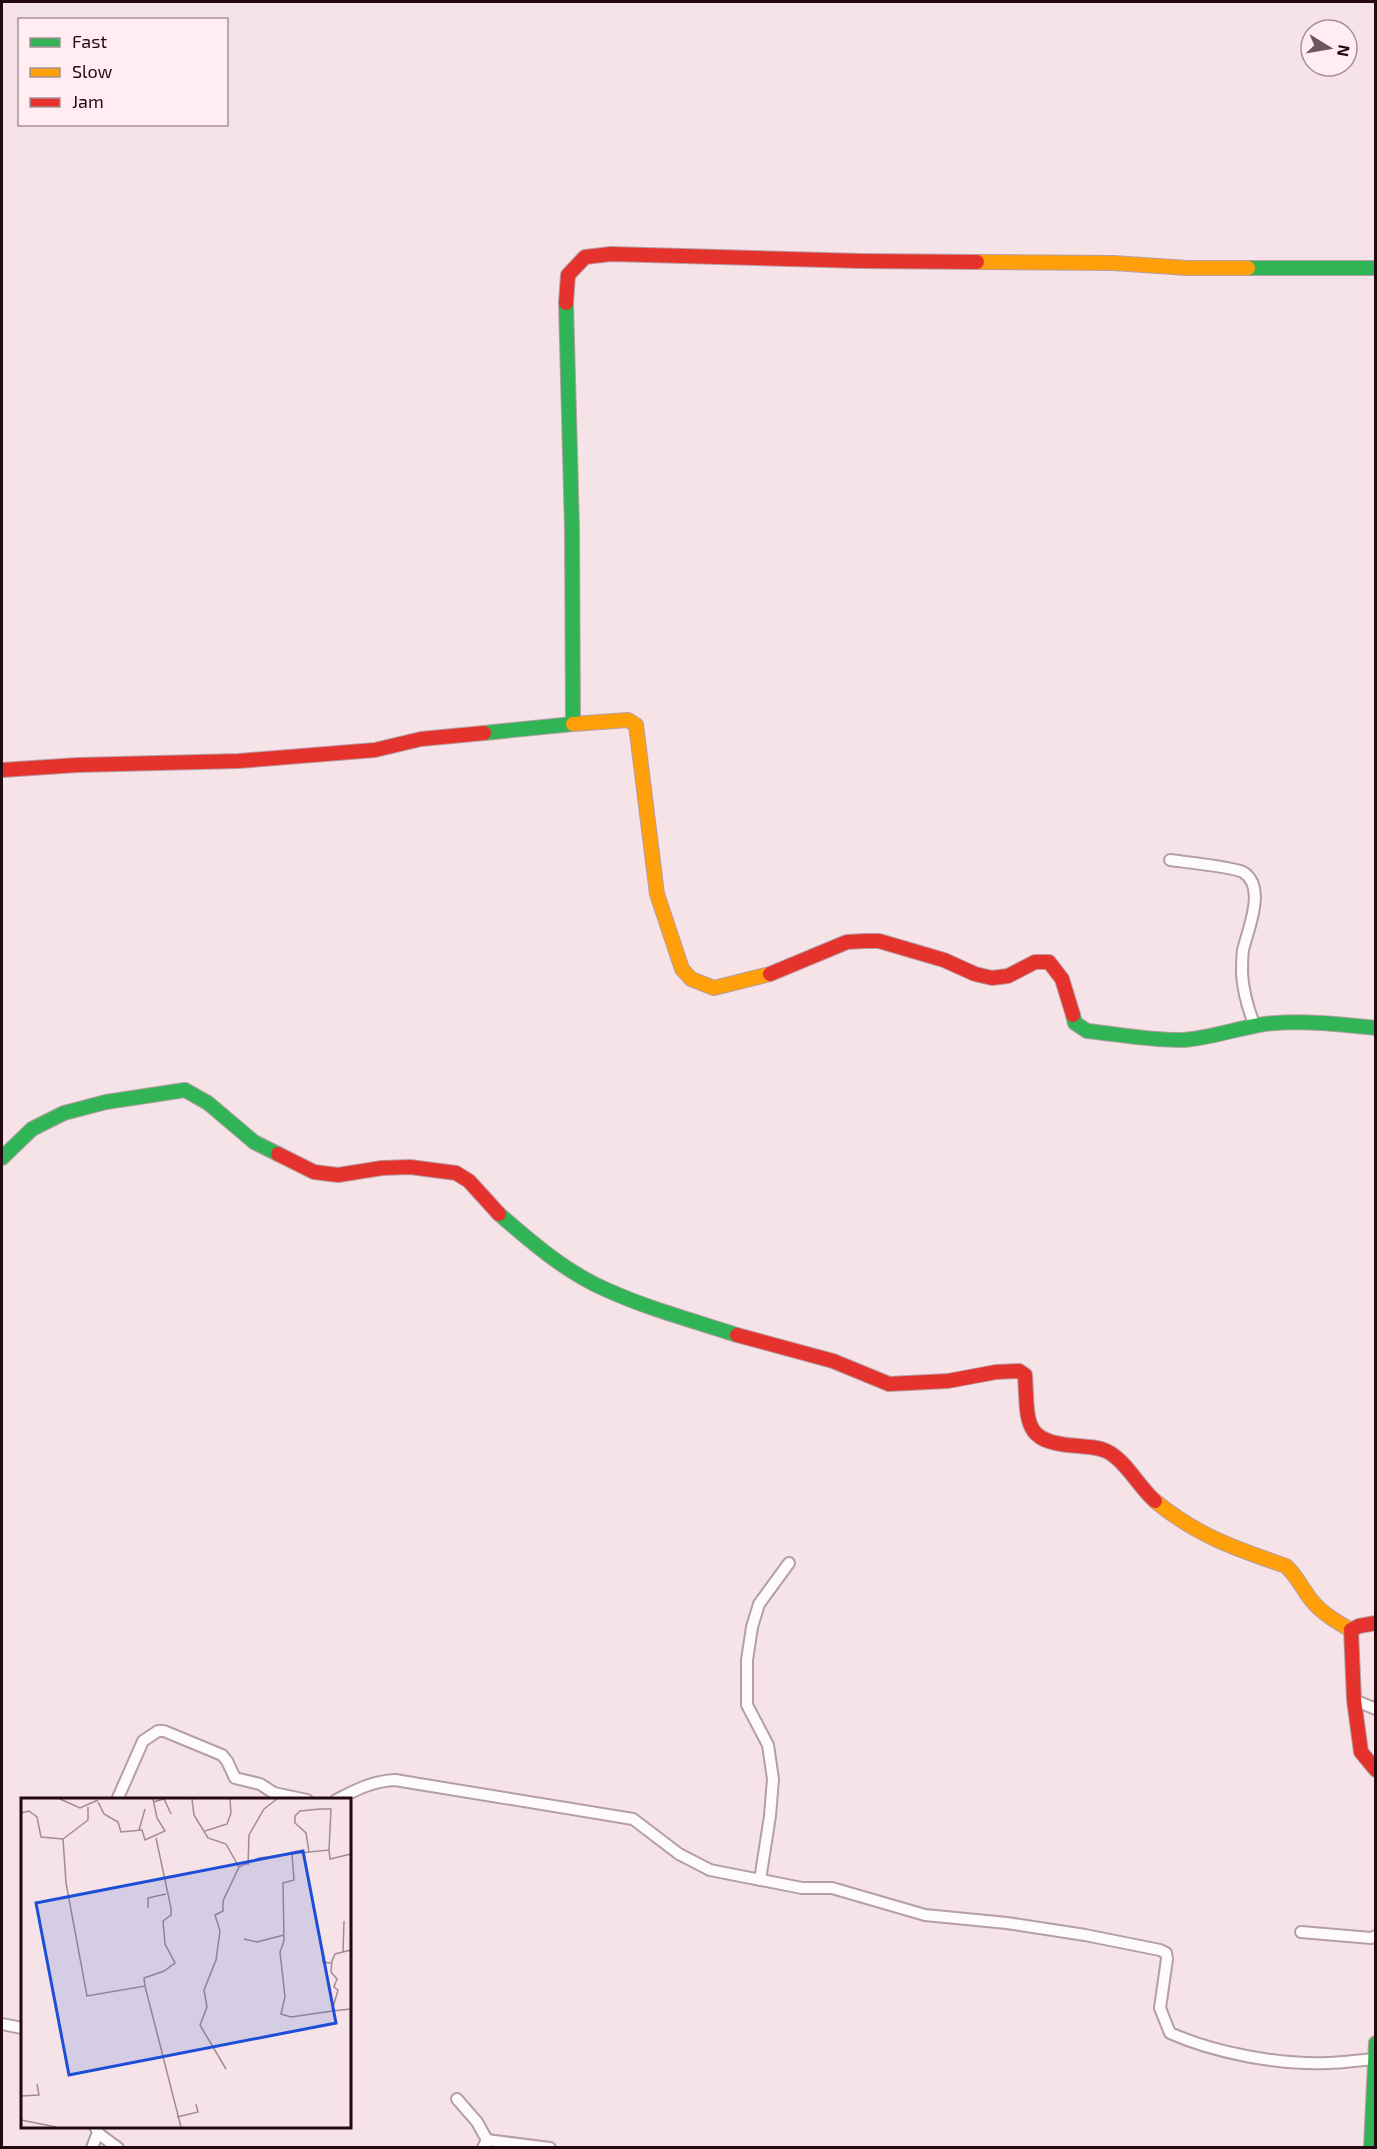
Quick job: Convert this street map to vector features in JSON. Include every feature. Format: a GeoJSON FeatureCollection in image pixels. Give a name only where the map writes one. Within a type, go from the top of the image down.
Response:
{"type":"FeatureCollection","features":[{"type":"Feature","properties":{"kind":"street"},"geometry":{"type":"LineString","coordinates":[[573,724],[572,529],[566,291],[568,275],[585,257],[611,254],[861,261],[1113,263],[1188,268],[1376,268]]}},
{"type":"Feature","properties":{"kind":"street"},"geometry":{"type":"LineString","coordinates":[[2,770],[78,765],[239,761],[375,750],[421,740],[628,720],[636,725],[657,894],[682,969],[691,979],[709,987],[727,986],[764,976],[847,942],[879,941],[944,960],[975,974],[992,978],[1008,976],[1035,962],[1049,962],[1062,980],[1075,1023],[1087,1031],[1140,1038],[1182,1040],[1255,1026],[1292,1023],[1376,1028]]}},
{"type":"Feature","properties":{"kind":"street"},"geometry":{"type":"LineString","coordinates":[[1170,860],[1233,870],[1243,873],[1250,881],[1256,895],[1243,952],[1242,973],[1246,1003],[1255,1026]]}},
{"type":"Feature","properties":{"kind":"street"},"geometry":{"type":"LineString","coordinates":[[2,1158],[32,1129],[49,1120],[123,1098],[185,1090],[208,1103],[254,1142],[314,1172],[338,1175],[410,1167],[456,1173],[469,1181],[491,1207],[525,1237],[579,1275],[606,1290],[663,1311],[740,1336],[833,1361],[889,1384],[948,1381],[996,1372],[1019,1371],[1023,1373],[1029,1422],[1034,1436],[1042,1441],[1072,1447],[1102,1449],[1113,1455],[1146,1494],[1180,1520],[1208,1537],[1292,1570],[1311,1600],[1329,1617],[1351,1630]]}},
{"type":"Feature","properties":{"kind":"street"},"geometry":{"type":"LineString","coordinates":[[759,1880],[767,1842],[773,1779],[768,1745],[747,1705],[747,1660],[752,1627],[759,1604],[789,1563]]}},
{"type":"Feature","properties":{"kind":"street"},"geometry":{"type":"LineString","coordinates":[[1351,1630],[1376,1623]]}},
{"type":"Feature","properties":{"kind":"street"},"geometry":{"type":"LineString","coordinates":[[1351,1630],[1354,1700],[1361,1752],[1376,1770]]}},
{"type":"Feature","properties":{"kind":"street"},"geometry":{"type":"LineString","coordinates":[[1354,1700],[1376,1709]]}},
{"type":"Feature","properties":{"kind":"street"},"geometry":{"type":"LineString","coordinates":[[118,1798],[143,1741],[158,1731],[164,1731],[222,1755],[235,1778],[260,1784],[274,1793],[298,1798]]}},
{"type":"Feature","properties":{"kind":"street"},"geometry":{"type":"LineString","coordinates":[[339,1798],[358,1787],[379,1780],[395,1780],[633,1819],[679,1854],[710,1870],[802,1888],[832,1888],[925,1915],[1007,1923],[1160,1950],[1166,1953],[1167,1959],[1160,2008],[1170,2033],[1238,2054],[1281,2061],[1326,2063],[1374,2059]]}},
{"type":"Feature","properties":{"kind":"street"},"geometry":{"type":"LineString","coordinates":[[1301,1932],[1371,1938],[1376,1936]]}},
{"type":"Feature","properties":{"kind":"street"},"geometry":{"type":"LineString","coordinates":[[2,2024],[21,2028]]}},
{"type":"Feature","properties":{"kind":"street"},"geometry":{"type":"LineString","coordinates":[[1371,2148],[1376,2043]]}},
{"type":"Feature","properties":{"kind":"street"},"geometry":{"type":"LineString","coordinates":[[457,2099],[477,2122],[485,2144],[550,2148]]}},
{"type":"Feature","properties":{"kind":"street"},"geometry":{"type":"LineString","coordinates":[[92,2148],[97,2129],[117,2148]]}},
{"type":"Feature","properties":{"kind":"traffic: fast"},"geometry":{"type":"LineString","coordinates":[[1248,268],[1376,268]]}},
{"type":"Feature","properties":{"kind":"traffic: fast"},"geometry":{"type":"LineString","coordinates":[[484,733],[573,724],[572,529],[566,303]]}},
{"type":"Feature","properties":{"kind":"traffic: fast"},"geometry":{"type":"LineString","coordinates":[[1073,1015],[1075,1023],[1087,1031],[1172,1040],[1194,1039],[1265,1024],[1293,1022],[1376,1028]]}},
{"type":"Feature","properties":{"kind":"traffic: fast"},"geometry":{"type":"LineString","coordinates":[[2,1158],[32,1129],[64,1113],[106,1102],[185,1090],[208,1103],[254,1142],[278,1154]]}},
{"type":"Feature","properties":{"kind":"traffic: fast"},"geometry":{"type":"LineString","coordinates":[[499,1214],[550,1256],[592,1283],[639,1303],[737,1335]]}},
{"type":"Feature","properties":{"kind":"traffic: fast"},"geometry":{"type":"LineString","coordinates":[[1371,2148],[1376,2043]]}},
{"type":"Feature","properties":{"kind":"traffic: slow"},"geometry":{"type":"LineString","coordinates":[[977,262],[1113,263],[1188,268],[1248,268]]}},
{"type":"Feature","properties":{"kind":"traffic: slow"},"geometry":{"type":"LineString","coordinates":[[573,724],[628,720],[636,725],[657,894],[682,969],[691,979],[714,988],[770,974]]}},
{"type":"Feature","properties":{"kind":"traffic: slow"},"geometry":{"type":"LineString","coordinates":[[1155,1501],[1170,1513],[1217,1540],[1286,1566],[1316,1606],[1351,1630]]}},
{"type":"Feature","properties":{"kind":"traffic: jam"},"geometry":{"type":"LineString","coordinates":[[566,303],[568,275],[585,257],[611,254],[977,262]]}},
{"type":"Feature","properties":{"kind":"traffic: jam"},"geometry":{"type":"LineString","coordinates":[[2,770],[78,765],[239,761],[375,750],[421,739],[484,733]]}},
{"type":"Feature","properties":{"kind":"traffic: jam"},"geometry":{"type":"LineString","coordinates":[[770,974],[847,942],[865,941],[879,941],[944,960],[975,974],[992,978],[1008,976],[1035,962],[1049,962],[1062,979],[1073,1015]]}},
{"type":"Feature","properties":{"kind":"traffic: jam"},"geometry":{"type":"LineString","coordinates":[[278,1154],[314,1172],[338,1175],[382,1168],[410,1167],[456,1173],[469,1181],[499,1214]]}},
{"type":"Feature","properties":{"kind":"traffic: jam"},"geometry":{"type":"LineString","coordinates":[[737,1335],[833,1361],[889,1384],[948,1381],[996,1372],[1019,1371],[1025,1375],[1028,1418],[1038,1435],[1047,1441],[1106,1451],[1122,1463],[1155,1501]]}},
{"type":"Feature","properties":{"kind":"traffic: jam"},"geometry":{"type":"LineString","coordinates":[[1376,1623],[1351,1630],[1354,1700],[1361,1752],[1376,1770]]}}]}
